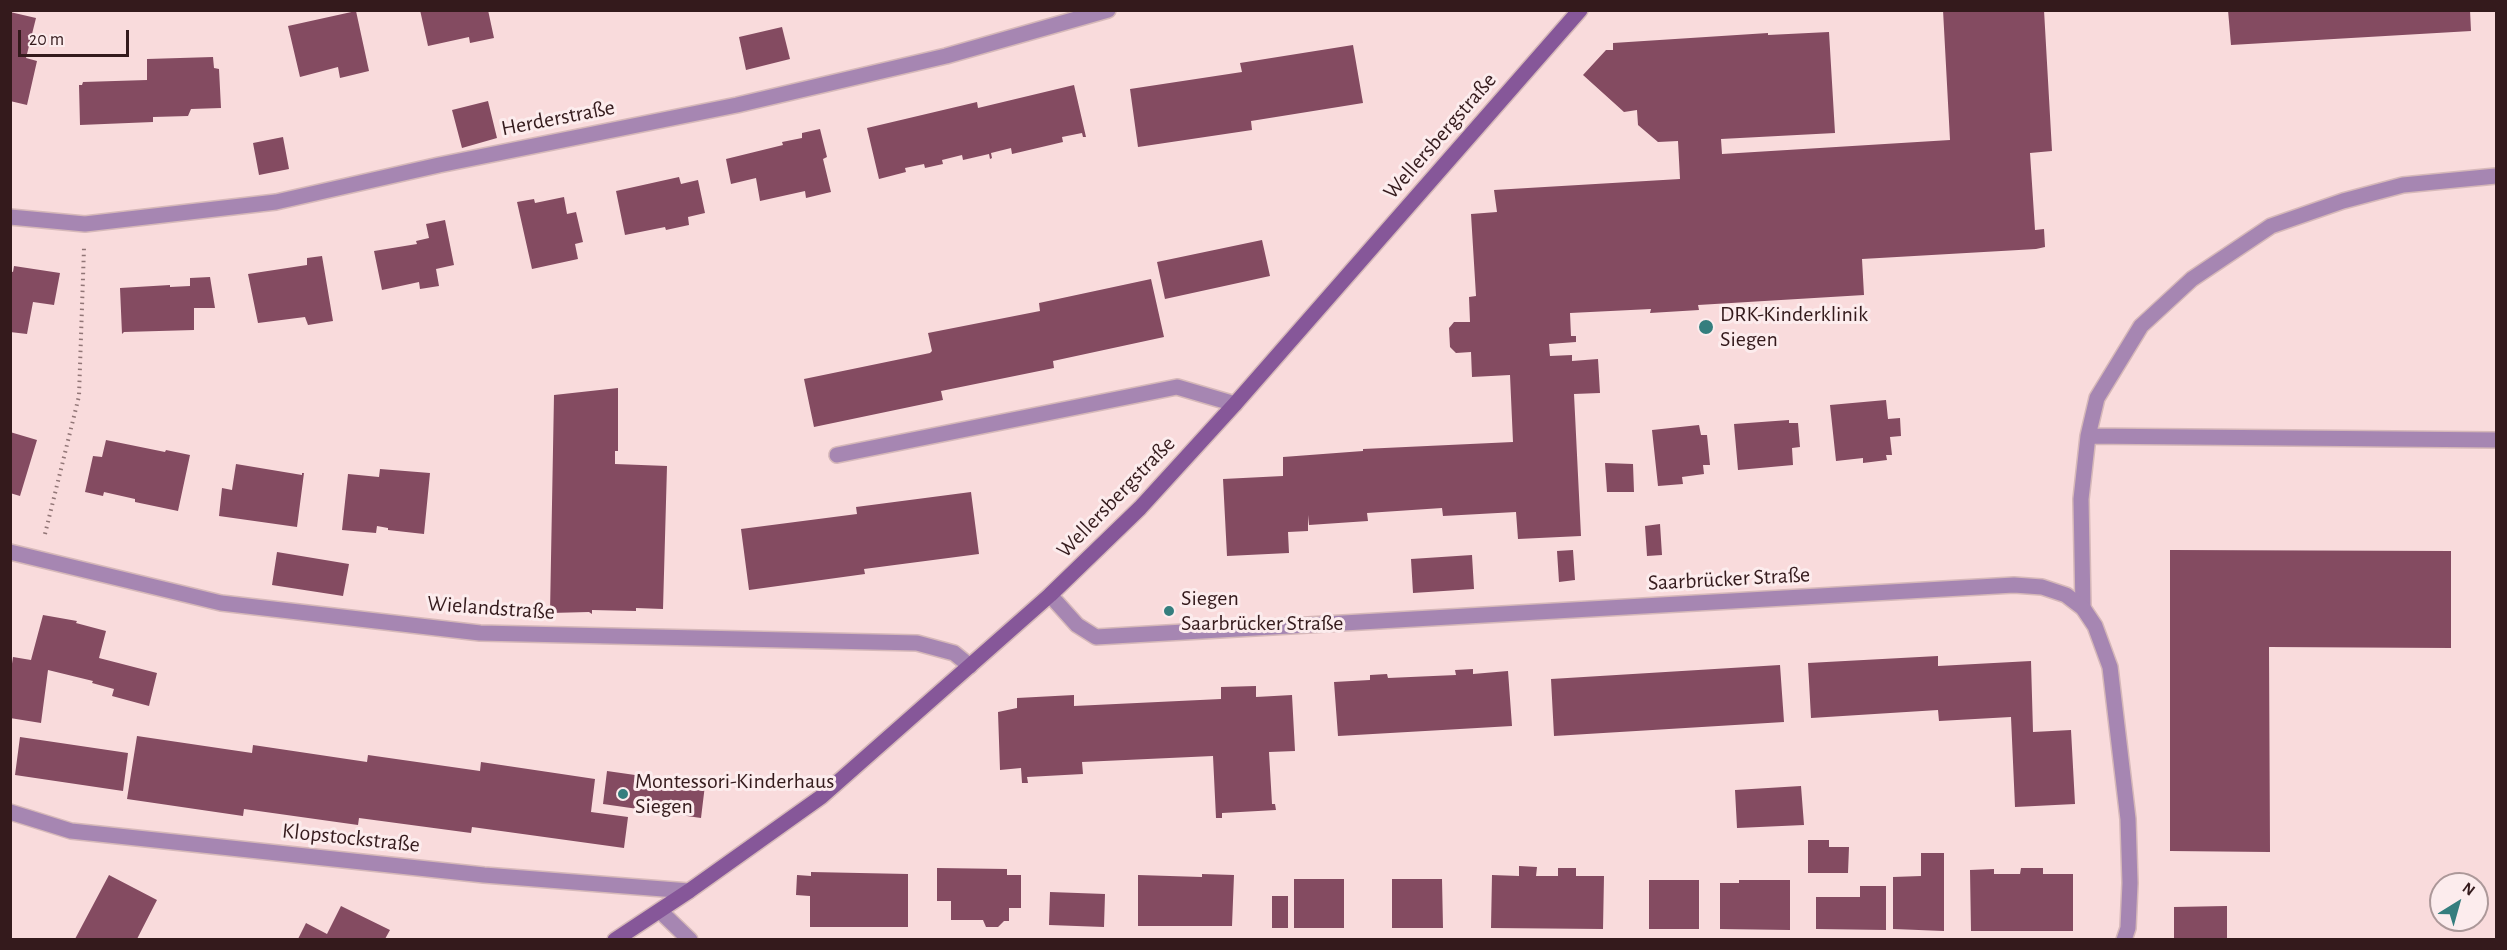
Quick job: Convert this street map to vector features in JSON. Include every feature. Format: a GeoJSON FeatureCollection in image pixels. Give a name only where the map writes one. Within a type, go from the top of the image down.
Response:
{"type":"FeatureCollection","features":[{"type":"Feature","properties":{"kind":"street","name":"Herderstraße"},"geometry":{"type":"LineString","coordinates":[[10,217],[85,224],[276,202],[439,165],[737,105],[946,56],[1108,10]]}},
{"type":"Feature","properties":{"kind":"street","name":"Wellersbergstraße"},"geometry":{"type":"LineString","coordinates":[[615,939],[689,891],[820,797],[1050,595],[1140,508],[1235,404],[1580,10]]}},
{"type":"Feature","properties":{"kind":"street"},"geometry":{"type":"LineString","coordinates":[[2083,608],[2081,499],[2088,436],[2097,398],[2141,326],[2192,279],[2271,226],[2343,201],[2403,185],[2496,176]]}},
{"type":"Feature","properties":{"kind":"street"},"geometry":{"type":"LineString","coordinates":[[837,455],[1177,387],[1235,404]]}},
{"type":"Feature","properties":{"kind":"street"},"geometry":{"type":"LineString","coordinates":[[2088,436],[2496,440]]}},
{"type":"Feature","properties":{"kind":"street","name":"Wielandstraße"},"geometry":{"type":"LineString","coordinates":[[10,552],[221,603],[480,633],[917,644],[954,653],[970,666]]}},
{"type":"Feature","properties":{"kind":"street","name":"Saarbrücker Straße"},"geometry":{"type":"LineString","coordinates":[[1050,595],[1077,625],[1096,637],[2013,585],[2042,587],[2066,595],[2083,608],[2095,626],[2104,648],[2111,678],[2128,819],[2130,883],[2128,928],[2124,939]]}},
{"type":"Feature","properties":{"kind":"street","name":"Klopstockstraße"},"geometry":{"type":"LineString","coordinates":[[10,812],[71,831],[484,875],[689,891]]}},
{"type":"Feature","properties":{"kind":"street"},"geometry":{"type":"LineString","coordinates":[[660,911],[690,939]]}},
{"type":"Feature","properties":{"kind":"path"},"geometry":{"type":"LineString","coordinates":[[38,559],[79,396],[85,224]]}},
{"type":"Feature","properties":{"kind":"building"},"geometry":{"type":"Polygon","coordinates":[[[420,10],[488,10],[494,38],[470,43],[469,37],[428,46],[420,10]]]}},
{"type":"Feature","properties":{"kind":"building"},"geometry":{"type":"Polygon","coordinates":[[[1943,10],[2044,10],[2052,151],[2030,153],[2035,230],[2044,229],[2045,247],[1862,259],[1864,295],[1698,305],[1699,310],[1650,313],[1651,309],[1570,313],[1571,336],[1576,336],[1576,342],[1549,344],[1550,356],[1572,355],[1572,361],[1598,359],[1600,393],[1574,394],[1581,536],[1518,539],[1516,512],[1443,516],[1442,508],[1367,513],[1368,521],[1309,525],[1308,515],[1308,531],[1288,532],[1289,553],[1227,556],[1223,479],[1283,476],[1283,457],[1363,451],[1363,449],[1513,442],[1510,375],[1472,377],[1471,352],[1456,353],[1450,347],[1449,328],[1454,322],[1470,322],[1469,297],[1476,296],[1471,214],[1497,212],[1494,190],[1680,179],[1678,141],[1658,142],[1638,125],[1637,110],[1624,112],[1583,75],[1606,50],[1613,50],[1613,43],[1768,33],[1768,35],[1829,32],[1835,133],[1721,139],[1722,154],[1950,140],[1943,10]]]}},
{"type":"Feature","properties":{"kind":"building"},"geometry":{"type":"Polygon","coordinates":[[[2228,10],[2470,10],[2471,31],[2231,45],[2228,10]]]}},
{"type":"Feature","properties":{"kind":"building"},"geometry":{"type":"Polygon","coordinates":[[[356,11],[369,71],[340,78],[338,67],[300,77],[288,26],[356,11]]]}},
{"type":"Feature","properties":{"kind":"building"},"geometry":{"type":"Polygon","coordinates":[[[10,12],[36,18],[26,58],[37,61],[27,105],[10,101],[10,12]]]}},
{"type":"Feature","properties":{"kind":"building"},"geometry":{"type":"Polygon","coordinates":[[[782,27],[790,59],[746,70],[739,37],[782,27]]]}},
{"type":"Feature","properties":{"kind":"building"},"geometry":{"type":"Polygon","coordinates":[[[1353,45],[1363,103],[1251,121],[1252,130],[1138,147],[1130,89],[1242,72],[1240,63],[1353,45]]]}},
{"type":"Feature","properties":{"kind":"building"},"geometry":{"type":"Polygon","coordinates":[[[213,57],[214,68],[219,69],[221,108],[191,109],[188,116],[153,117],[153,122],[80,125],[79,85],[83,82],[147,80],[147,59],[213,57]]]}},
{"type":"Feature","properties":{"kind":"building"},"geometry":{"type":"Polygon","coordinates":[[[1074,85],[1086,137],[1083,137],[1082,133],[1062,137],[1063,142],[1012,154],[1011,148],[991,153],[992,158],[990,159],[989,154],[963,160],[962,155],[942,160],[943,164],[925,168],[924,164],[905,168],[906,172],[879,179],[867,128],[977,102],[978,108],[1074,85]]]}},
{"type":"Feature","properties":{"kind":"building"},"geometry":{"type":"Polygon","coordinates":[[[488,101],[497,138],[462,148],[452,110],[488,101]]]}},
{"type":"Feature","properties":{"kind":"building"},"geometry":{"type":"Polygon","coordinates":[[[820,129],[827,157],[823,159],[831,192],[806,198],[805,191],[760,201],[756,178],[731,184],[726,159],[783,145],[782,142],[802,138],[802,133],[820,129]]]}},
{"type":"Feature","properties":{"kind":"building"},"geometry":{"type":"Polygon","coordinates":[[[283,137],[289,169],[259,175],[253,143],[283,137]]]}},
{"type":"Feature","properties":{"kind":"building"},"geometry":{"type":"Polygon","coordinates":[[[679,177],[681,184],[698,180],[705,213],[688,217],[689,225],[625,235],[616,191],[679,177]]]}},
{"type":"Feature","properties":{"kind":"building"},"geometry":{"type":"Polygon","coordinates":[[[564,197],[567,214],[576,212],[583,242],[575,244],[578,259],[532,269],[517,202],[534,199],[535,203],[564,197]]]}},
{"type":"Feature","properties":{"kind":"building"},"geometry":{"type":"Polygon","coordinates":[[[445,220],[454,265],[436,269],[439,286],[420,289],[419,282],[382,290],[374,251],[417,244],[416,241],[429,238],[426,224],[445,220]]]}},
{"type":"Feature","properties":{"kind":"building"},"geometry":{"type":"Polygon","coordinates":[[[1262,240],[1270,276],[1165,299],[1157,262],[1262,240]]]}},
{"type":"Feature","properties":{"kind":"building"},"geometry":{"type":"Polygon","coordinates":[[[322,256],[333,321],[308,325],[305,317],[258,323],[248,274],[307,265],[307,258],[322,256]]]}},
{"type":"Feature","properties":{"kind":"building"},"geometry":{"type":"Polygon","coordinates":[[[14,266],[60,273],[54,305],[33,302],[27,334],[10,332],[10,271],[13,272],[14,266]]]}},
{"type":"Feature","properties":{"kind":"building"},"geometry":{"type":"Polygon","coordinates":[[[210,277],[215,308],[194,308],[194,330],[124,332],[122,334],[120,288],[190,286],[190,278],[210,277]]]}},
{"type":"Feature","properties":{"kind":"building"},"geometry":{"type":"Polygon","coordinates":[[[1151,279],[1164,337],[1053,361],[1054,368],[941,391],[943,400],[814,427],[804,379],[930,353],[932,351],[928,333],[1040,311],[1039,303],[1151,279]]]}},
{"type":"Feature","properties":{"kind":"building"},"geometry":{"type":"Polygon","coordinates":[[[618,388],[618,451],[615,451],[615,464],[667,466],[663,609],[592,610],[592,614],[589,612],[550,613],[554,395],[618,388]]]}},
{"type":"Feature","properties":{"kind":"building"},"geometry":{"type":"Polygon","coordinates":[[[1886,400],[1888,419],[1900,418],[1901,436],[1890,437],[1892,455],[1886,455],[1887,460],[1863,463],[1863,458],[1836,461],[1830,405],[1886,400]]]}},
{"type":"Feature","properties":{"kind":"building"},"geometry":{"type":"Polygon","coordinates":[[[1789,420],[1789,423],[1798,423],[1800,447],[1792,448],[1793,465],[1738,470],[1734,424],[1789,420]]]}},
{"type":"Feature","properties":{"kind":"building"},"geometry":{"type":"Polygon","coordinates":[[[1699,425],[1701,435],[1707,435],[1710,465],[1703,465],[1704,474],[1682,477],[1683,484],[1658,486],[1652,430],[1699,425]]]}},
{"type":"Feature","properties":{"kind":"building"},"geometry":{"type":"Polygon","coordinates":[[[10,432],[37,440],[20,496],[10,493],[10,432]]]}},
{"type":"Feature","properties":{"kind":"building"},"geometry":{"type":"Polygon","coordinates":[[[106,440],[190,455],[178,511],[135,502],[135,499],[104,492],[103,496],[85,492],[93,456],[102,457],[106,440]]]}},
{"type":"Feature","properties":{"kind":"building"},"geometry":{"type":"Polygon","coordinates":[[[1605,463],[1633,464],[1634,492],[1607,492],[1605,463]]]}},
{"type":"Feature","properties":{"kind":"building"},"geometry":{"type":"Polygon","coordinates":[[[236,464],[302,475],[304,473],[297,527],[219,516],[222,488],[232,490],[236,464]]]}},
{"type":"Feature","properties":{"kind":"building"},"geometry":{"type":"Polygon","coordinates":[[[380,469],[430,473],[424,534],[388,530],[388,528],[377,526],[376,533],[342,530],[348,474],[379,477],[380,469]]]}},
{"type":"Feature","properties":{"kind":"building"},"geometry":{"type":"Polygon","coordinates":[[[971,492],[979,554],[864,569],[865,574],[749,590],[741,529],[857,514],[856,507],[971,492]]]}},
{"type":"Feature","properties":{"kind":"building"},"geometry":{"type":"Polygon","coordinates":[[[1660,524],[1662,555],[1647,556],[1645,526],[1660,524]]]}},
{"type":"Feature","properties":{"kind":"building"},"geometry":{"type":"Polygon","coordinates":[[[1573,550],[1575,580],[1559,582],[1557,551],[1573,550]]]}},
{"type":"Feature","properties":{"kind":"building"},"geometry":{"type":"Polygon","coordinates":[[[2170,550],[2451,551],[2451,648],[2269,647],[2270,852],[2170,851],[2170,550]]]}},
{"type":"Feature","properties":{"kind":"building"},"geometry":{"type":"Polygon","coordinates":[[[277,552],[349,564],[343,596],[272,585],[277,552]]]}},
{"type":"Feature","properties":{"kind":"building"},"geometry":{"type":"Polygon","coordinates":[[[1472,555],[1474,589],[1413,593],[1411,559],[1472,555]]]}},
{"type":"Feature","properties":{"kind":"building"},"geometry":{"type":"Polygon","coordinates":[[[43,615],[77,621],[76,623],[106,631],[99,658],[157,673],[149,706],[112,696],[114,689],[92,683],[93,681],[48,670],[41,723],[10,718],[10,677],[13,657],[31,660],[43,615]]]}},
{"type":"Feature","properties":{"kind":"building"},"geometry":{"type":"Polygon","coordinates":[[[1938,656],[1938,666],[2031,661],[2033,732],[2071,730],[2075,804],[2015,807],[2011,717],[1939,721],[1938,710],[1811,718],[1808,663],[1938,656]]]}},
{"type":"Feature","properties":{"kind":"building"},"geometry":{"type":"Polygon","coordinates":[[[1780,665],[1784,722],[1554,736],[1551,679],[1780,665]]]}},
{"type":"Feature","properties":{"kind":"building"},"geometry":{"type":"Polygon","coordinates":[[[1473,669],[1473,674],[1508,671],[1512,726],[1338,736],[1334,682],[1370,680],[1370,675],[1387,674],[1388,678],[1456,675],[1455,670],[1473,669]]]}},
{"type":"Feature","properties":{"kind":"building"},"geometry":{"type":"Polygon","coordinates":[[[1256,686],[1256,697],[1292,695],[1295,751],[1269,752],[1272,804],[1275,804],[1276,810],[1222,813],[1222,818],[1216,818],[1213,756],[1082,762],[1083,774],[1027,777],[1028,783],[1022,783],[1021,768],[1000,770],[998,712],[1017,708],[1017,698],[1074,695],[1074,706],[1221,699],[1221,687],[1256,686]]]}},
{"type":"Feature","properties":{"kind":"building"},"geometry":{"type":"Polygon","coordinates":[[[137,736],[252,753],[253,745],[367,762],[368,755],[480,771],[481,762],[595,779],[591,812],[628,817],[624,848],[472,827],[471,833],[359,818],[358,825],[244,809],[243,816],[127,799],[137,736]]]}},
{"type":"Feature","properties":{"kind":"building"},"geometry":{"type":"Polygon","coordinates":[[[20,737],[128,753],[123,791],[15,775],[20,737]]]}},
{"type":"Feature","properties":{"kind":"building"},"geometry":{"type":"Polygon","coordinates":[[[607,771],[705,785],[701,818],[603,804],[607,771]]]}},
{"type":"Feature","properties":{"kind":"building"},"geometry":{"type":"Polygon","coordinates":[[[1801,786],[1804,825],[1737,828],[1735,790],[1801,786]]]}},
{"type":"Feature","properties":{"kind":"building"},"geometry":{"type":"Polygon","coordinates":[[[1808,840],[1829,840],[1829,847],[1849,847],[1848,873],[1808,873],[1808,840]]]}},
{"type":"Feature","properties":{"kind":"building"},"geometry":{"type":"Polygon","coordinates":[[[1921,853],[1944,853],[1944,931],[1893,929],[1893,877],[1921,876],[1921,853]]]}},
{"type":"Feature","properties":{"kind":"building"},"geometry":{"type":"Polygon","coordinates":[[[1519,866],[1537,867],[1536,876],[1558,876],[1558,868],[1576,868],[1576,876],[1604,876],[1603,929],[1491,928],[1492,875],[1519,876],[1519,866]]]}},
{"type":"Feature","properties":{"kind":"building"},"geometry":{"type":"Polygon","coordinates":[[[937,868],[1007,869],[1007,875],[1021,875],[1021,908],[1009,908],[1009,921],[1004,921],[998,927],[986,927],[983,920],[951,920],[951,901],[937,901],[937,868]]]}},
{"type":"Feature","properties":{"kind":"building"},"geometry":{"type":"Polygon","coordinates":[[[2021,868],[2043,868],[2043,874],[2073,874],[2073,931],[1971,931],[1970,870],[1994,869],[1994,874],[2020,874],[2021,868]]]}},
{"type":"Feature","properties":{"kind":"building"},"geometry":{"type":"Polygon","coordinates":[[[811,872],[908,874],[908,927],[810,927],[810,896],[796,895],[797,875],[811,876],[811,872]]]}},
{"type":"Feature","properties":{"kind":"building"},"geometry":{"type":"Polygon","coordinates":[[[1202,874],[1234,875],[1232,926],[1138,926],[1138,875],[1202,877],[1202,874]]]}},
{"type":"Feature","properties":{"kind":"building"},"geometry":{"type":"Polygon","coordinates":[[[109,875],[157,900],[137,939],[75,939],[109,875]]]}},
{"type":"Feature","properties":{"kind":"building"},"geometry":{"type":"Polygon","coordinates":[[[1294,879],[1344,879],[1344,928],[1294,928],[1294,879]]]}},
{"type":"Feature","properties":{"kind":"building"},"geometry":{"type":"Polygon","coordinates":[[[1392,879],[1442,879],[1443,928],[1392,928],[1392,879]]]}},
{"type":"Feature","properties":{"kind":"building"},"geometry":{"type":"Polygon","coordinates":[[[1649,880],[1699,880],[1699,929],[1649,929],[1649,880]]]}},
{"type":"Feature","properties":{"kind":"building"},"geometry":{"type":"Polygon","coordinates":[[[1739,880],[1790,880],[1790,930],[1720,929],[1720,883],[1739,883],[1739,880]]]}},
{"type":"Feature","properties":{"kind":"building"},"geometry":{"type":"Polygon","coordinates":[[[1860,886],[1886,886],[1886,930],[1816,929],[1816,897],[1860,897],[1860,886]]]}},
{"type":"Feature","properties":{"kind":"building"},"geometry":{"type":"Polygon","coordinates":[[[1050,892],[1105,894],[1104,927],[1049,925],[1050,892]]]}},
{"type":"Feature","properties":{"kind":"building"},"geometry":{"type":"Polygon","coordinates":[[[1272,896],[1288,896],[1288,928],[1272,928],[1272,896]]]}},
{"type":"Feature","properties":{"kind":"building"},"geometry":{"type":"Polygon","coordinates":[[[341,906],[390,930],[385,939],[298,939],[306,923],[327,934],[341,906]]]}},
{"type":"Feature","properties":{"kind":"building"},"geometry":{"type":"Polygon","coordinates":[[[2227,906],[2227,939],[2174,939],[2174,907],[2227,906]]]}},
{"type":"Feature","properties":{"kind":"place","name":"DRK-Kinderklinik Siegen"},"geometry":{"type":"Point","coordinates":[1706,327]}},
{"type":"Feature","properties":{"kind":"place","name":"Siegen Saarbrücker Straße"},"geometry":{"type":"Point","coordinates":[1169,611]}},
{"type":"Feature","properties":{"kind":"place","name":"Montessori-Kinderhaus Siegen"},"geometry":{"type":"Point","coordinates":[623,794]}}]}
